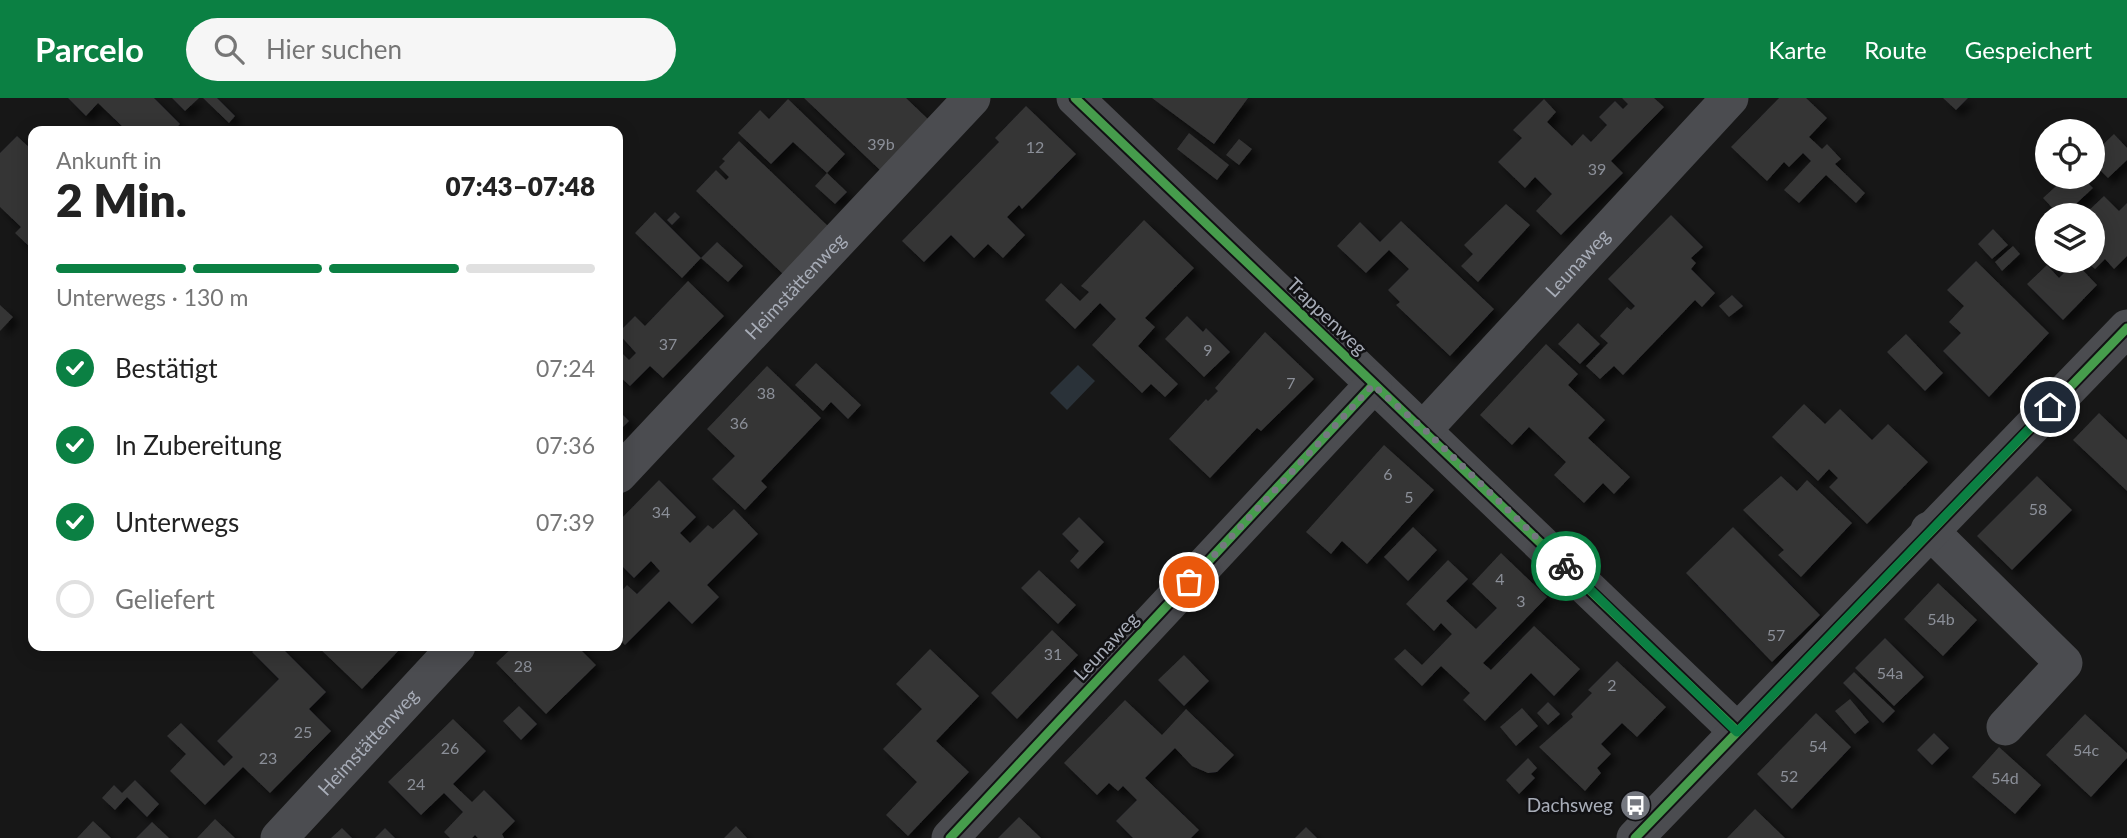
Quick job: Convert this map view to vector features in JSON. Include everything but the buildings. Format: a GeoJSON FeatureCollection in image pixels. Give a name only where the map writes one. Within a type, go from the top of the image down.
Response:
{"type":"FeatureCollection","features":[{"type":"Feature","properties":{"kind":"street","name":"Heimstättenweg"},"geometry":{"type":"LineString","coordinates":[[623,470],[972,98]]}},
{"type":"Feature","properties":{"kind":"street","name":"Leunaweg"},"geometry":{"type":"LineString","coordinates":[[1424,429],[1730,98]]}},
{"type":"Feature","properties":{"kind":"street","name":"Trappenweg"},"geometry":{"type":"LineString","coordinates":[[1081,100],[1373,385],[1424,429],[1737,732]]}},
{"type":"Feature","properties":{"kind":"street"},"geometry":{"type":"LineString","coordinates":[[1635,838],[1929,530],[2127,328]]}},
{"type":"Feature","properties":{"kind":"street","name":"Leunaweg"},"geometry":{"type":"LineString","coordinates":[[950,838],[1373,385]]}},
{"type":"Feature","properties":{"kind":"street"},"geometry":{"type":"LineString","coordinates":[[1929,530],[2064,663],[2005,727]]}},
{"type":"Feature","properties":{"kind":"street","name":"Heimstättenweg"},"geometry":{"type":"LineString","coordinates":[[279,838],[452,651]]}},
{"type":"Feature","properties":{"kind":"shaded area"},"geometry":{"type":"Polygon","coordinates":[[[1078,365],[1095,381],[1067,410],[1050,393],[1078,365]]]}},
{"type":"Feature","properties":{"kind":"cycle path"},"geometry":{"type":"LineString","coordinates":[[1075,98],[1737,731]]}},
{"type":"Feature","properties":{"kind":"cycle path"},"geometry":{"type":"LineString","coordinates":[[1635,838],[2127,328]]}},
{"type":"Feature","properties":{"kind":"cycle path"},"geometry":{"type":"LineString","coordinates":[[950,838],[1373,385]]}},
{"type":"Feature","properties":{"kind":"way so far"},"geometry":{"type":"LineString","coordinates":[[1189,582],[1373,385],[1424,429],[1566,566]]}},
{"type":"Feature","properties":{"kind":"place","name":"Dachsweg"},"geometry":{"type":"Point","coordinates":[1636,805]}},
{"type":"Feature","properties":{"kind":"route"},"geometry":{"type":"LineString","coordinates":[[1566,566],[1737,732],[2050,407]]}}]}
